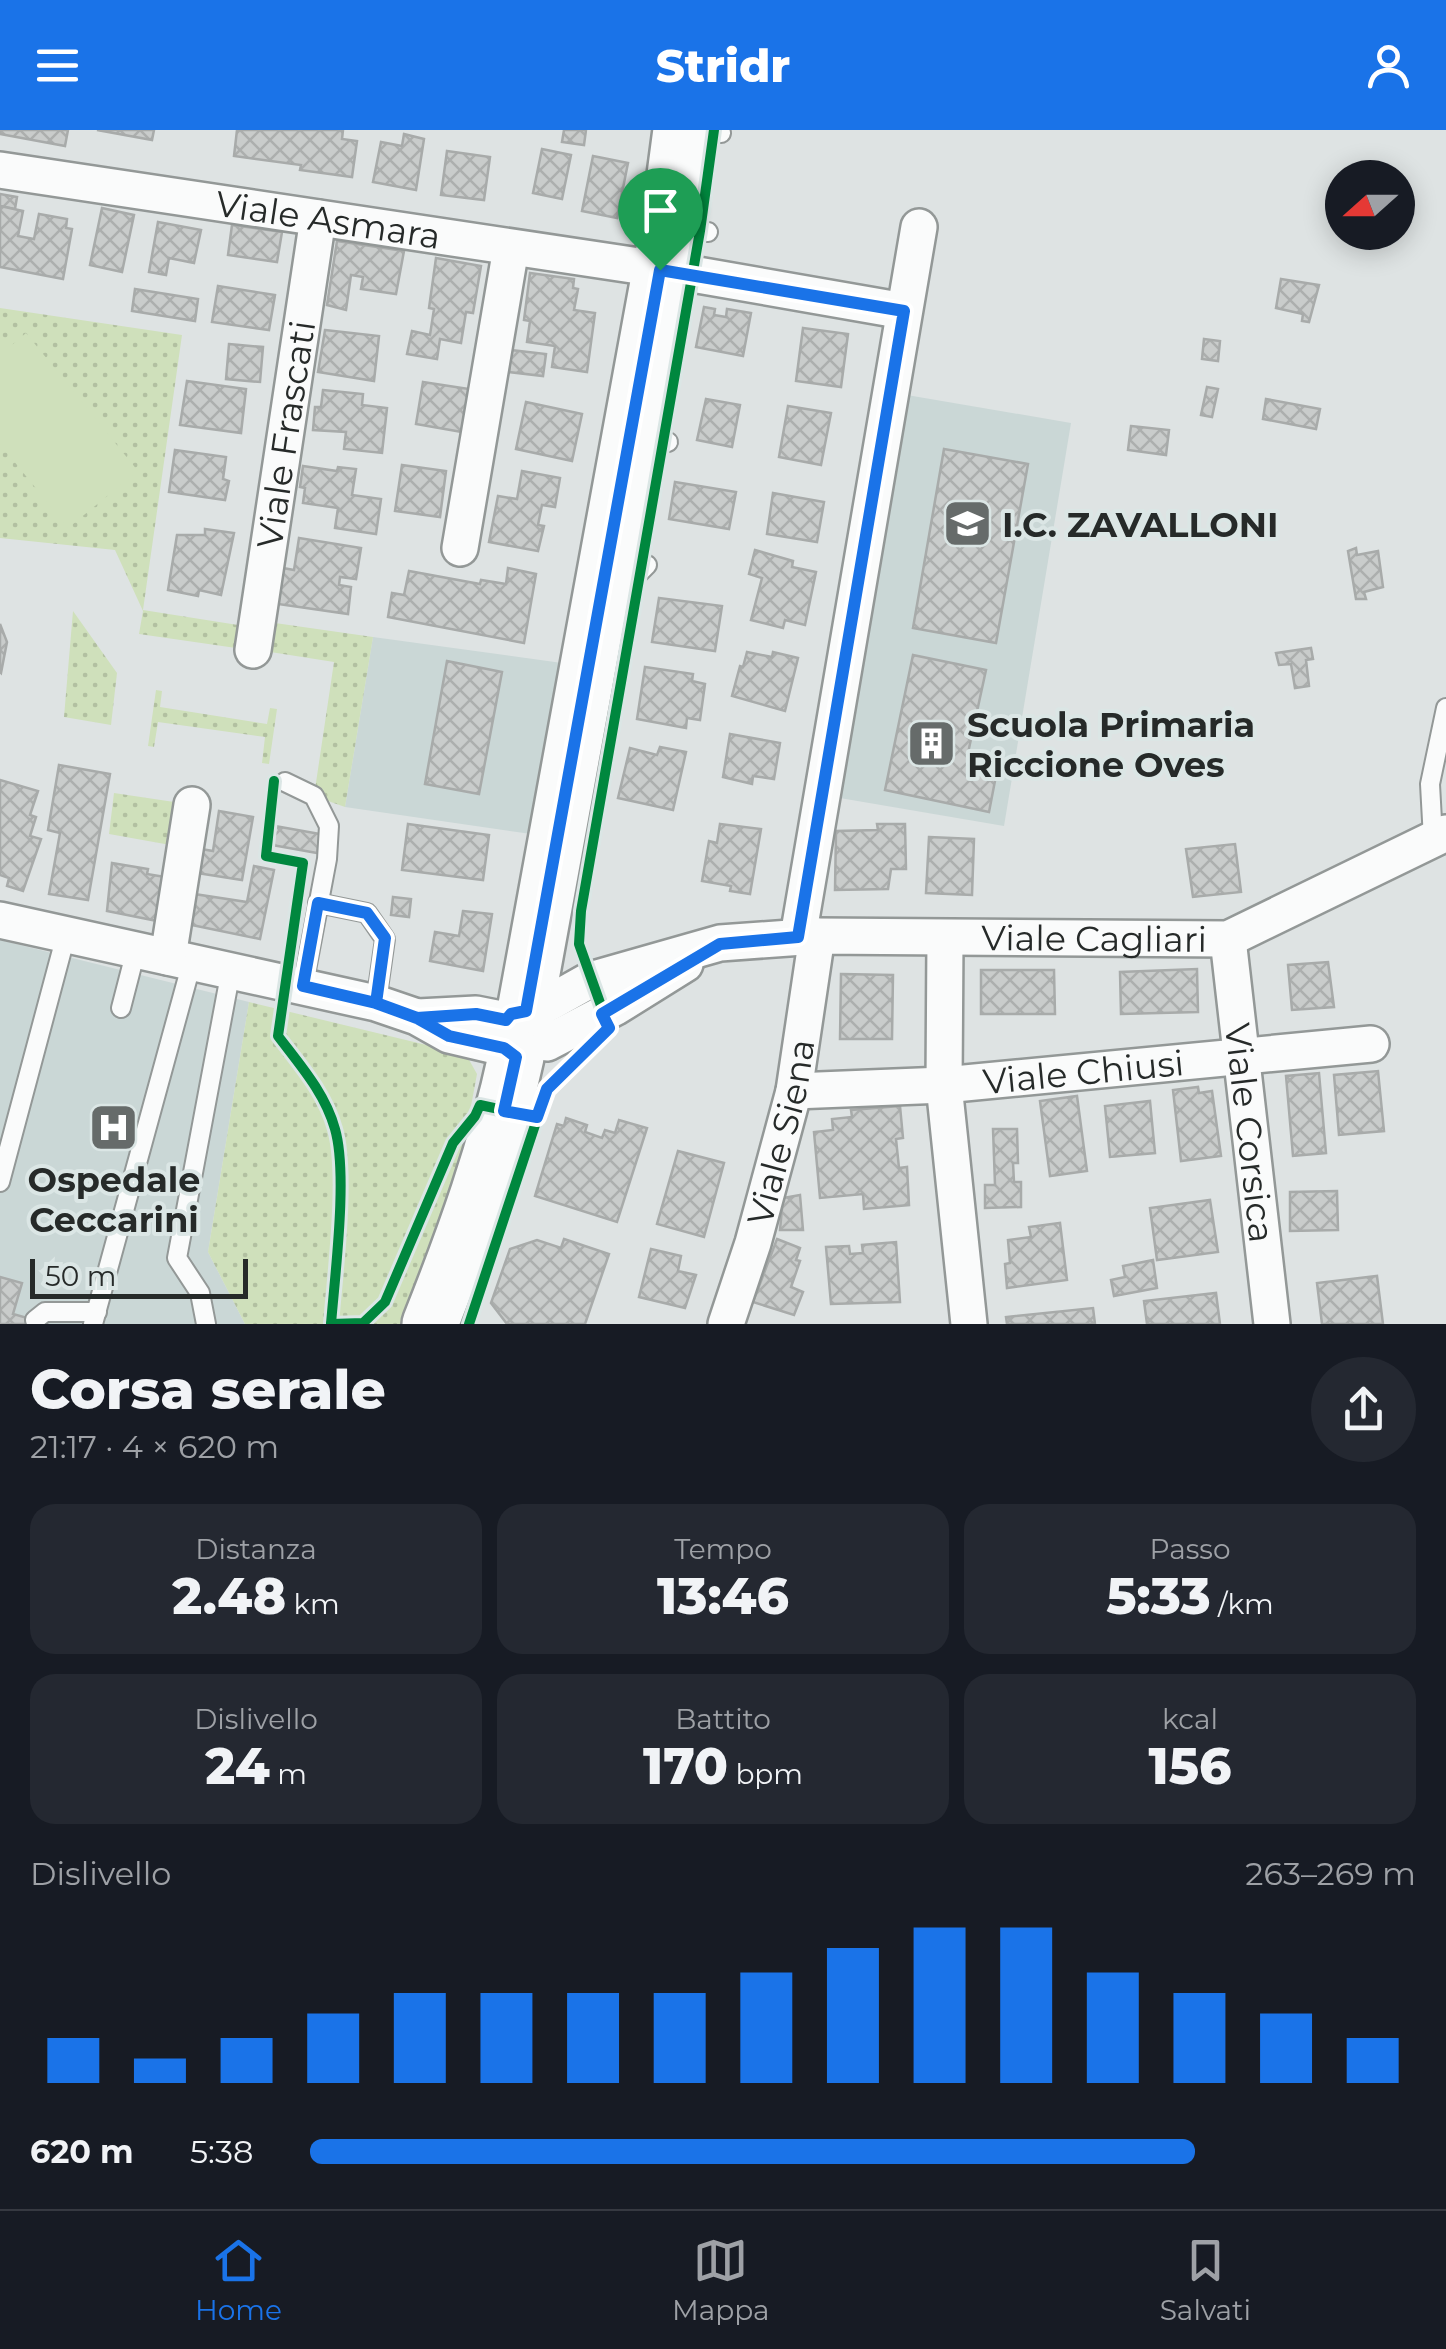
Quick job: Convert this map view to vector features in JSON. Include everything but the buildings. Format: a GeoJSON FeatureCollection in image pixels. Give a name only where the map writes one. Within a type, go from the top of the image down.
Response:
{"type":"FeatureCollection","features":[{"type":"Feature","properties":{"kind":"main road"},"geometry":{"type":"LineString","coordinates":[[430,1324],[474,1214],[504,1111],[626,570],[697,131]]}},
{"type":"Feature","properties":{"kind":"street","name":"Viale Asmara"},"geometry":{"type":"LineString","coordinates":[[0,170],[511,248],[679,243],[904,311]]}},
{"type":"Feature","properties":{"kind":"street","name":"Viale Frascati"},"geometry":{"type":"LineString","coordinates":[[253,650],[318,218]]}},
{"type":"Feature","properties":{"kind":"street","name":"Viale Siena"},"geometry":{"type":"LineString","coordinates":[[726,1324],[753,1243],[794,1091],[807,937],[919,227]]}},
{"type":"Feature","properties":{"kind":"street"},"geometry":{"type":"LineString","coordinates":[[460,548],[511,248]]}},
{"type":"Feature","properties":{"kind":"street"},"geometry":{"type":"LineString","coordinates":[[165,956],[192,804]]}},
{"type":"Feature","properties":{"kind":"street","name":"Viale Cagliari"},"geometry":{"type":"LineString","coordinates":[[522,1032],[616,1007],[720,944],[807,937],[1228,940],[1440,836]]}},
{"type":"Feature","properties":{"kind":"street"},"geometry":{"type":"LineString","coordinates":[[0,920],[376,1003],[417,1018],[476,1014],[522,1032]]}},
{"type":"Feature","properties":{"kind":"street"},"geometry":{"type":"LineString","coordinates":[[945,939],[944,1085],[969,1324]]}},
{"type":"Feature","properties":{"kind":"street","name":"Viale Corsica"},"geometry":{"type":"LineString","coordinates":[[1228,940],[1272,1324]]}},
{"type":"Feature","properties":{"kind":"street","name":"Viale Chiusi"},"geometry":{"type":"LineString","coordinates":[[794,1091],[944,1085],[1371,1044]]}},
{"type":"Feature","properties":{"kind":"lane"},"geometry":{"type":"LineString","coordinates":[[1440,836],[1430,784],[1446,708]]}},
{"type":"Feature","properties":{"kind":"lane"},"geometry":{"type":"LineString","coordinates":[[285,782],[314,796],[328,826],[327,859],[303,986]]}},
{"type":"Feature","properties":{"kind":"lane"},"geometry":{"type":"LineString","coordinates":[[318,903],[367,913],[385,938],[376,1003]]}},
{"type":"Feature","properties":{"kind":"lane"},"geometry":{"type":"LineString","coordinates":[[0,1182],[66,935]]}},
{"type":"Feature","properties":{"kind":"lane"},"geometry":{"type":"LineString","coordinates":[[121,1008],[165,956]]}},
{"type":"Feature","properties":{"kind":"lane"},"geometry":{"type":"LineString","coordinates":[[35,1320],[45,1312],[77,1310],[95,1318],[165,956]]}},
{"type":"Feature","properties":{"kind":"lane"},"geometry":{"type":"LineString","coordinates":[[206,1324],[200,1293],[177,1258],[230,970]]}},
{"type":"Feature","properties":{"kind":"shaded area","name":"I.C. ZAVALLONI"},"geometry":{"type":"Polygon","coordinates":[[[901,394],[1071,423],[1004,826],[834,797],[901,394]]]}},
{"type":"Feature","properties":{"kind":"shaded area"},"geometry":{"type":"Polygon","coordinates":[[[373,637],[562,663],[531,834],[345,807],[373,637]]]}},
{"type":"Feature","properties":{"kind":"shaded area","name":"Ospedale Ceccarini"},"geometry":{"type":"Polygon","coordinates":[[[0,940],[249,1002],[208,1252],[245,1324],[0,1324],[0,940]]]}},
{"type":"Feature","properties":{"kind":"green space"},"geometry":{"type":"Polygon","coordinates":[[[0,308],[182,335],[143,610],[238,625],[236,648],[139,634],[143,611],[115,550],[0,538],[0,308]]]}},
{"type":"Feature","properties":{"kind":"green space"},"geometry":{"type":"Polygon","coordinates":[[[26,333],[138,471],[68,528],[0,444],[0,355],[26,333]]]}},
{"type":"Feature","properties":{"kind":"green space"},"geometry":{"type":"Polygon","coordinates":[[[73,611],[117,673],[111,725],[64,717],[73,611]]]}},
{"type":"Feature","properties":{"kind":"green space"},"geometry":{"type":"Polygon","coordinates":[[[268,622],[373,637],[345,807],[314,796],[334,662],[264,651],[268,622]]]}},
{"type":"Feature","properties":{"kind":"green space"},"geometry":{"type":"Polygon","coordinates":[[[156,690],[162,691],[160,707],[267,724],[270,708],[277,709],[269,764],[262,763],[265,737],[158,722],[154,747],[148,746],[156,690]]]}},
{"type":"Feature","properties":{"kind":"green space"},"geometry":{"type":"Polygon","coordinates":[[[114,793],[181,803],[176,846],[109,834],[114,793]]]}},
{"type":"Feature","properties":{"kind":"green space"},"geometry":{"type":"Polygon","coordinates":[[[249,1002],[443,1049],[468,1058],[477,1074],[469,1117],[477,1122],[405,1324],[245,1324],[208,1252],[249,1002]]]}},
{"type":"Feature","properties":{"kind":"cycle path"},"geometry":{"type":"LineString","coordinates":[[469,1324],[547,1089],[609,1028],[579,944],[581,911],[700,231],[714,130]]}},
{"type":"Feature","properties":{"kind":"cycle path"},"geometry":{"type":"LineString","coordinates":[[274,781],[266,856],[303,863],[278,1036],[325,1103],[339,1148],[339,1225],[331,1324]]}},
{"type":"Feature","properties":{"kind":"cycle path"},"geometry":{"type":"LineString","coordinates":[[331,1324],[363,1323],[385,1302],[453,1143],[480,1105],[537,1117]]}},
{"type":"Feature","properties":{"kind":"place","name":"I.C. ZAVALLONI"},"geometry":{"type":"Point","coordinates":[967,524]}},
{"type":"Feature","properties":{"kind":"place","name":"Scuola Primaria Riccione Oves"},"geometry":{"type":"Point","coordinates":[932,744]}},
{"type":"Feature","properties":{"kind":"place","name":"Ospedale Ceccarini"},"geometry":{"type":"Point","coordinates":[114,1127]}},
{"type":"Feature","properties":{"kind":"route"},"geometry":{"type":"LineString","coordinates":[[660,270],[526,1011],[511,1014],[506,1020],[476,1014],[417,1018],[376,1003],[303,986],[318,903],[367,913],[385,938],[376,1003],[417,1018],[449,1036],[504,1048],[516,1057],[504,1111],[537,1117],[547,1089],[609,1028],[602,1014],[720,944],[798,937],[904,311],[660,270]]}}]}
